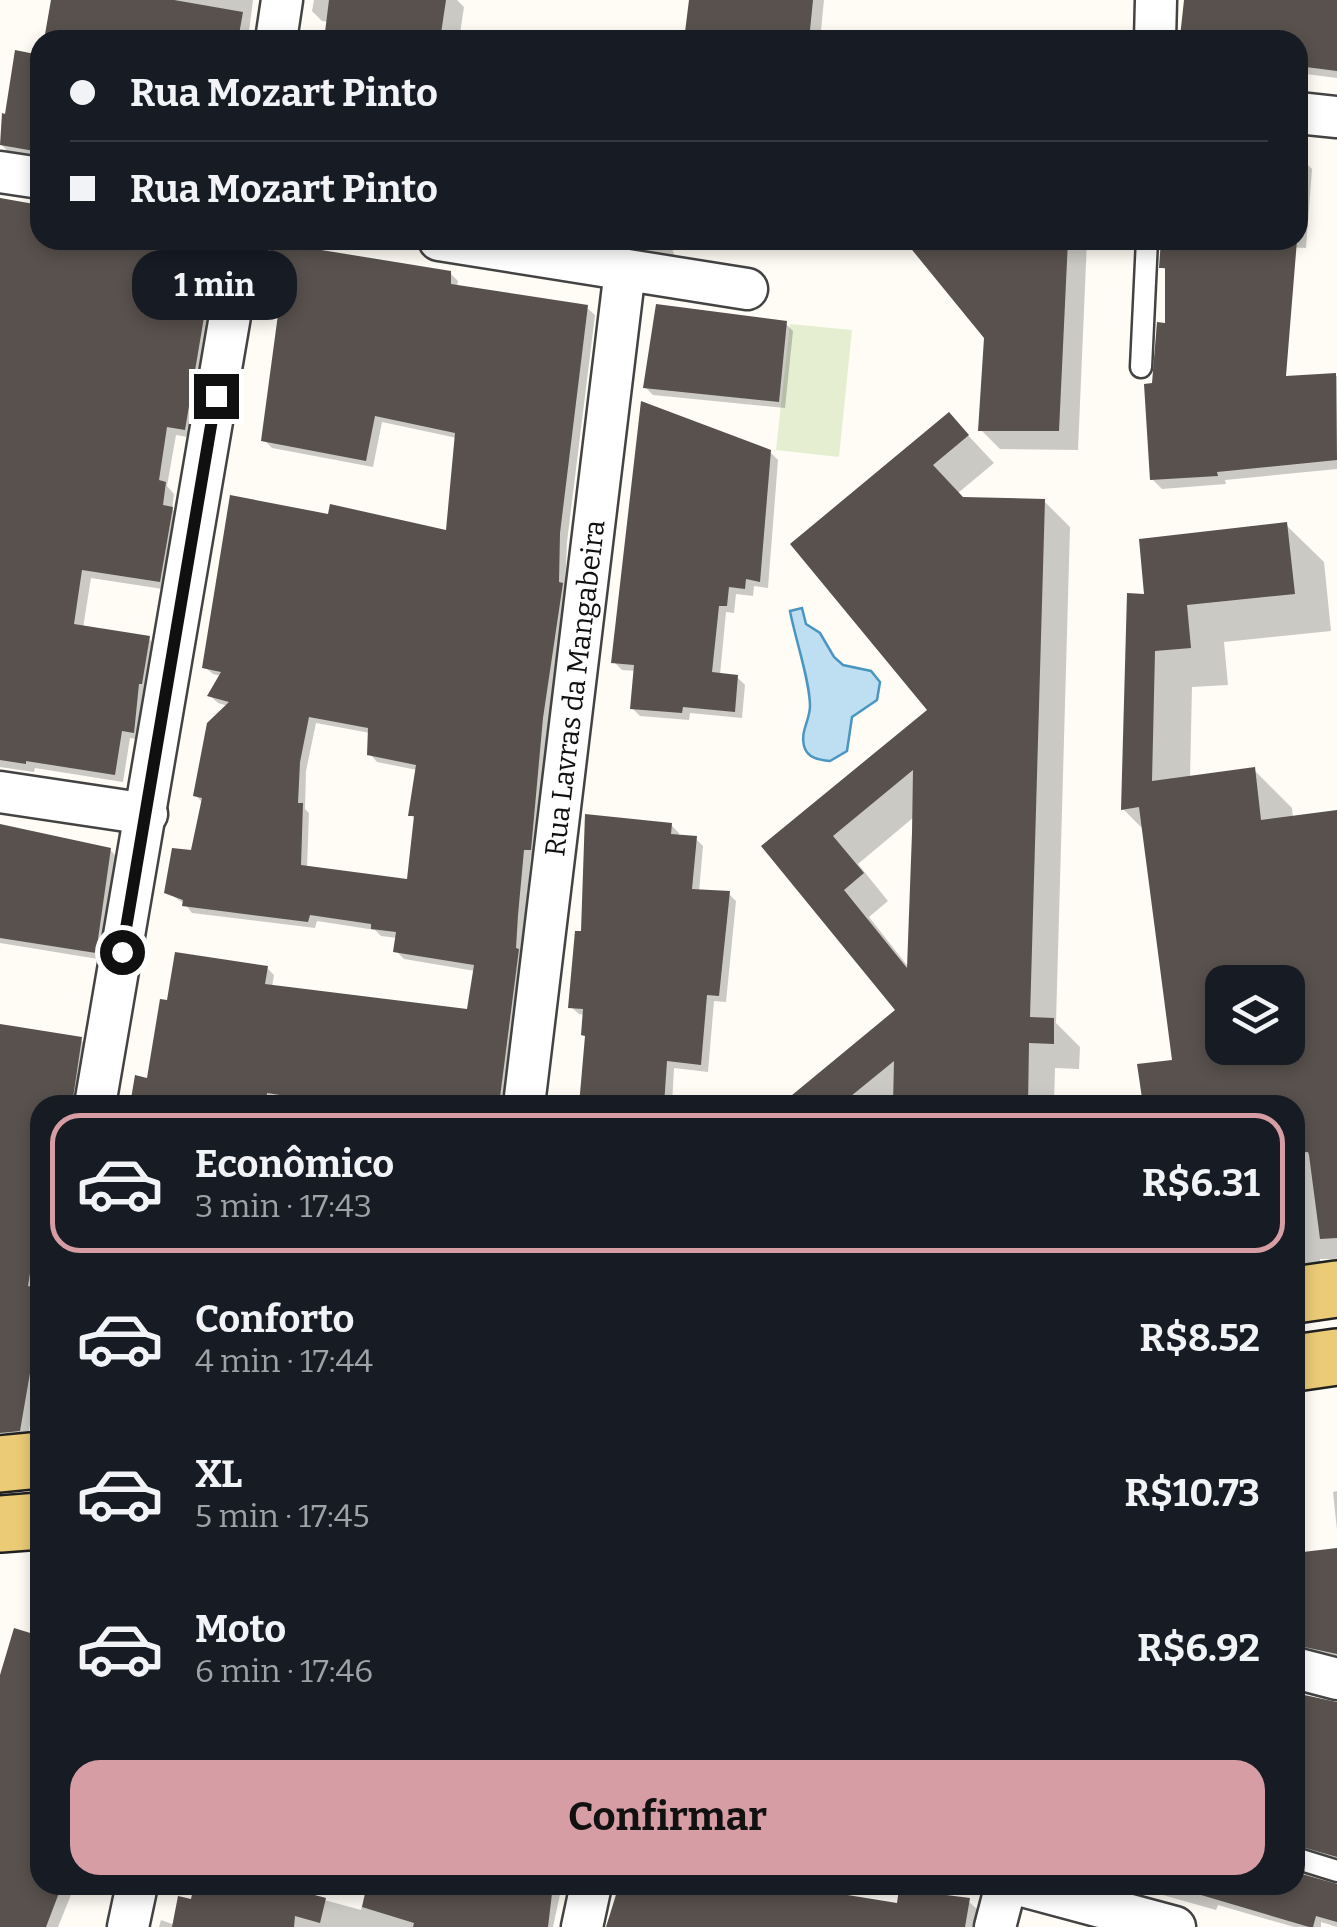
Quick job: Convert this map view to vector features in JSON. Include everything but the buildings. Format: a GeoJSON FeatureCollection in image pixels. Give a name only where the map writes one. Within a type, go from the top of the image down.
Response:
{"type":"FeatureCollection","features":[{"type":"Feature","properties":{"kind":"main road"},"geometry":{"type":"LineString","coordinates":[[1305,1294],[1337,1289]]}},
{"type":"Feature","properties":{"kind":"main road"},"geometry":{"type":"LineString","coordinates":[[1305,1362],[1337,1357]]}},
{"type":"Feature","properties":{"kind":"main road"},"geometry":{"type":"LineString","coordinates":[[0,1464],[30,1461]]}},
{"type":"Feature","properties":{"kind":"main road"},"geometry":{"type":"LineString","coordinates":[[0,1524],[30,1522]]}},
{"type":"Feature","properties":{"kind":"street"},"geometry":{"type":"LineString","coordinates":[[278,30],[282,0]]}},
{"type":"Feature","properties":{"kind":"street"},"geometry":{"type":"LineString","coordinates":[[1155,30],[1156,0]]}},
{"type":"Feature","properties":{"kind":"street"},"geometry":{"type":"LineString","coordinates":[[1308,113],[1337,117]]}},
{"type":"Feature","properties":{"kind":"street"},"geometry":{"type":"LineString","coordinates":[[0,172],[30,176]]}},
{"type":"Feature","properties":{"kind":"street"},"geometry":{"type":"LineString","coordinates":[[97,1095],[241,250]]}},
{"type":"Feature","properties":{"kind":"street"},"geometry":{"type":"LineString","coordinates":[[501,250],[748,289]]}},
{"type":"Feature","properties":{"kind":"street","name":"Rua Lavras da Mangabeira"},"geometry":{"type":"LineString","coordinates":[[525,1095],[625,270]]}},
{"type":"Feature","properties":{"kind":"street"},"geometry":{"type":"LineString","coordinates":[[0,792],[147,814]]}},
{"type":"Feature","properties":{"kind":"street"},"geometry":{"type":"LineString","coordinates":[[1305,1670],[1337,1678]]}},
{"type":"Feature","properties":{"kind":"street"},"geometry":{"type":"LineString","coordinates":[[128,1927],[135,1895]]}},
{"type":"Feature","properties":{"kind":"street"},"geometry":{"type":"LineString","coordinates":[[582,1927],[588,1895]]}},
{"type":"Feature","properties":{"kind":"street"},"geometry":{"type":"LineString","coordinates":[[995,1927],[1003,1895]]}},
{"type":"Feature","properties":{"kind":"street"},"geometry":{"type":"LineString","coordinates":[[1056,1895],[1175,1927]]}},
{"type":"Feature","properties":{"kind":"lane"},"geometry":{"type":"LineString","coordinates":[[1141,367],[1147,250]]}},
{"type":"Feature","properties":{"kind":"lane"},"geometry":{"type":"LineString","coordinates":[[1305,1861],[1337,1871]]}},
{"type":"Feature","properties":{"kind":"green space"},"geometry":{"type":"Polygon","coordinates":[[[790,324],[852,330],[839,457],[776,450],[790,324]]]}},
{"type":"Feature","properties":{"kind":"water"},"geometry":{"type":"Polygon","coordinates":[[[802,608],[806,624],[820,633],[834,657],[843,665],[871,671],[880,682],[877,700],[852,717],[847,751],[830,761],[811,756],[804,746],[809,696],[790,611],[802,608]]]}},
{"type":"Feature","properties":{"kind":"route"},"geometry":{"type":"LineString","coordinates":[[122,952],[216,396]]}}]}
